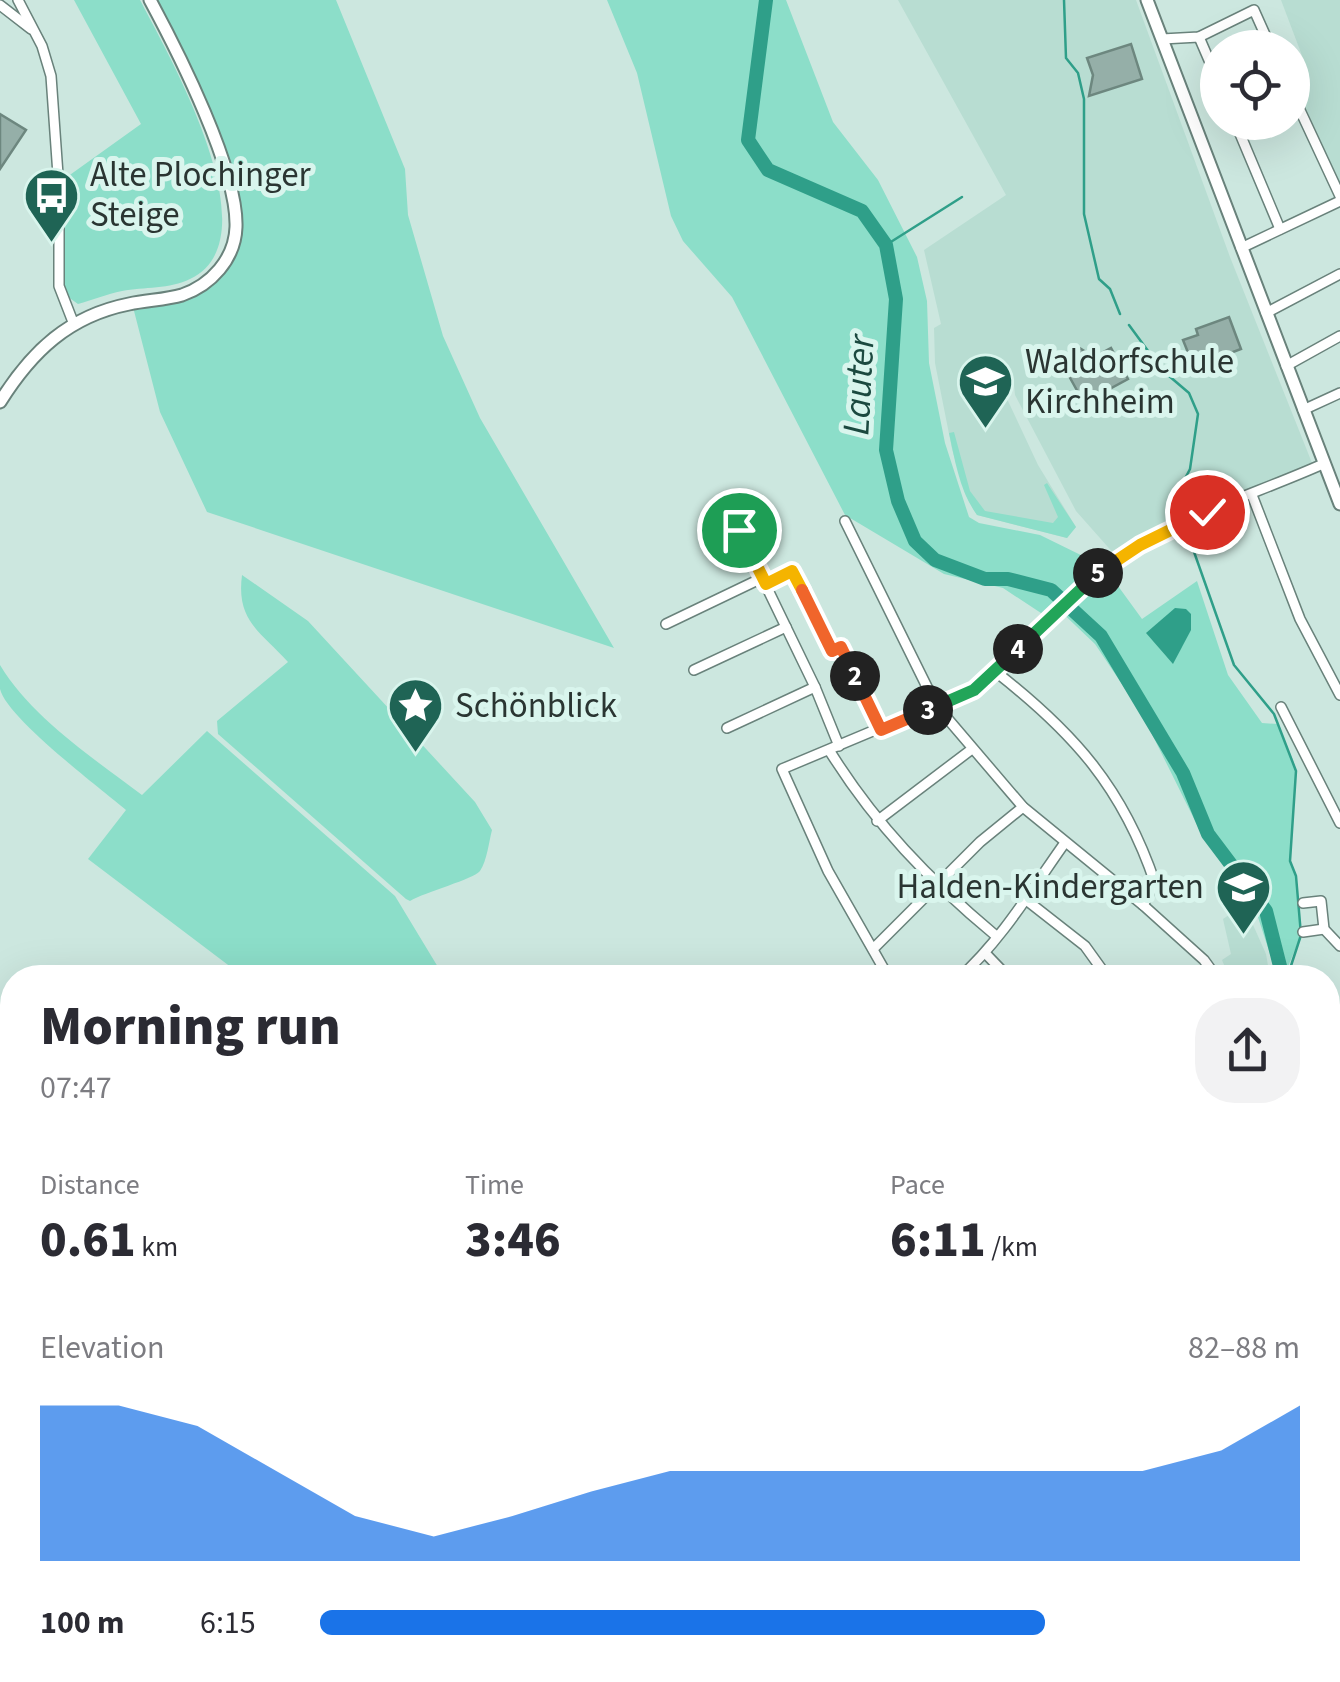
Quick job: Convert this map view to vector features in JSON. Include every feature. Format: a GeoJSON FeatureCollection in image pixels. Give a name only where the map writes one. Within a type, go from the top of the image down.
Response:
{"type":"FeatureCollection","features":[{"type":"Feature","properties":{"kind":"main road"},"geometry":{"type":"LineString","coordinates":[[0,402],[34,354],[73,322],[197,288],[219,270],[231,250],[236,228],[226,178],[188,74],[150,0]]}},
{"type":"Feature","properties":{"kind":"main road"},"geometry":{"type":"LineString","coordinates":[[1147,0],[1340,504]]}},
{"type":"Feature","properties":{"kind":"street"},"geometry":{"type":"LineString","coordinates":[[18,0],[51,76],[59,188],[59,286],[73,322]]}},
{"type":"Feature","properties":{"kind":"street"},"geometry":{"type":"LineString","coordinates":[[0,5],[34,30]]}},
{"type":"Feature","properties":{"kind":"street"},"geometry":{"type":"LineString","coordinates":[[1213,30],[1254,10],[1263,30]]}},
{"type":"Feature","properties":{"kind":"street"},"geometry":{"type":"LineString","coordinates":[[1162,39],[1199,37]]}},
{"type":"Feature","properties":{"kind":"street"},"geometry":{"type":"LineString","coordinates":[[1241,248],[1340,198],[1310,132]]}},
{"type":"Feature","properties":{"kind":"street"},"geometry":{"type":"LineString","coordinates":[[1243,140],[1280,229]]}},
{"type":"Feature","properties":{"kind":"street"},"geometry":{"type":"LineString","coordinates":[[1266,313],[1340,274]]}},
{"type":"Feature","properties":{"kind":"street"},"geometry":{"type":"LineString","coordinates":[[1286,366],[1340,336]]}},
{"type":"Feature","properties":{"kind":"street"},"geometry":{"type":"LineString","coordinates":[[1303,410],[1340,393]]}},
{"type":"Feature","properties":{"kind":"street"},"geometry":{"type":"LineString","coordinates":[[882,965],[802,822],[782,770],[974,690],[1076,590],[1140,545],[1323,464]]}},
{"type":"Feature","properties":{"kind":"street"},"geometry":{"type":"LineString","coordinates":[[1252,495],[1300,620],[1340,695]]}},
{"type":"Feature","properties":{"kind":"street"},"geometry":{"type":"LineString","coordinates":[[845,521],[939,706],[972,749],[1023,807],[1064,844],[1143,904],[1208,965]]}},
{"type":"Feature","properties":{"kind":"street"},"geometry":{"type":"LineString","coordinates":[[739,530],[815,687],[834,748],[877,821],[936,886],[995,935]]}},
{"type":"Feature","properties":{"kind":"street"},"geometry":{"type":"LineString","coordinates":[[666,624],[792,571],[832,651],[841,647],[881,730]]}},
{"type":"Feature","properties":{"kind":"street"},"geometry":{"type":"LineString","coordinates":[[694,670],[786,627]]}},
{"type":"Feature","properties":{"kind":"street"},"geometry":{"type":"LineString","coordinates":[[996,672],[1071,738],[1114,791],[1135,830],[1155,883],[1143,904]]}},
{"type":"Feature","properties":{"kind":"street"},"geometry":{"type":"LineString","coordinates":[[727,728],[815,687]]}},
{"type":"Feature","properties":{"kind":"street"},"geometry":{"type":"LineString","coordinates":[[1281,706],[1340,823]]}},
{"type":"Feature","properties":{"kind":"street"},"geometry":{"type":"LineString","coordinates":[[877,821],[972,749]]}},
{"type":"Feature","properties":{"kind":"street"},"geometry":{"type":"LineString","coordinates":[[873,949],[1023,807]]}},
{"type":"Feature","properties":{"kind":"street"},"geometry":{"type":"LineString","coordinates":[[973,965],[986,954],[995,935],[1064,844]]}},
{"type":"Feature","properties":{"kind":"street"},"geometry":{"type":"LineString","coordinates":[[1025,898],[1085,946],[1099,965]]}},
{"type":"Feature","properties":{"kind":"street"},"geometry":{"type":"LineString","coordinates":[[1303,902],[1320,900],[1324,930],[1340,946]]}},
{"type":"Feature","properties":{"kind":"street"},"geometry":{"type":"LineString","coordinates":[[1303,932],[1324,930]]}},
{"type":"Feature","properties":{"kind":"street"},"geometry":{"type":"LineString","coordinates":[[986,954],[997,965]]}},
{"type":"Feature","properties":{"kind":"shaded area"},"geometry":{"type":"Polygon","coordinates":[[[74,0],[140,0],[191,101],[207,145],[219,187],[222,226],[213,258],[190,279],[122,291],[78,304],[64,294],[60,182],[141,124],[74,0]]]}},
{"type":"Feature","properties":{"kind":"shaded area"},"geometry":{"type":"Polygon","coordinates":[[[158,0],[336,0],[405,169],[408,215],[443,336],[480,418],[614,648],[207,512],[160,412],[133,307],[177,301],[233,253],[236,191],[223,141],[158,0]]]}},
{"type":"Feature","properties":{"kind":"shaded area"},"geometry":{"type":"Polygon","coordinates":[[[607,0],[786,0],[833,122],[878,180],[917,257],[927,301],[929,363],[945,443],[969,517],[979,523],[1040,535],[1093,561],[1096,566],[1072,586],[1082,600],[1110,575],[1142,619],[1197,581],[1228,675],[1262,723],[1278,724],[1296,771],[1290,861],[1296,876],[1301,935],[1289,965],[1278,965],[1270,954],[1255,908],[1203,837],[1142,714],[1095,644],[1054,605],[1044,615],[1003,588],[944,574],[845,515],[732,297],[683,241],[671,216],[637,73],[607,0]]]}},
{"type":"Feature","properties":{"kind":"shaded area"},"geometry":{"type":"Polygon","coordinates":[[[898,0],[1136,0],[1230,257],[1312,463],[1115,555],[1076,511],[1015,395],[1013,376],[1003,359],[983,370],[987,380],[1001,386],[1038,465],[1076,527],[1067,538],[977,515],[966,496],[952,449],[935,363],[934,328],[941,324],[924,250],[1006,195],[898,0]]]}},
{"type":"Feature","properties":{"kind":"shaded area"},"geometry":{"type":"Polygon","coordinates":[[[1281,0],[1340,0],[1340,183],[1310,118],[1310,30],[1292,30],[1281,0]]]}},
{"type":"Feature","properties":{"kind":"shaded area"},"geometry":{"type":"Polygon","coordinates":[[[954,432],[970,491],[985,511],[1053,523],[1058,517],[1044,485],[1047,483],[1076,527],[1067,538],[977,515],[959,476],[949,433],[954,432]]]}},
{"type":"Feature","properties":{"kind":"shaded area"},"geometry":{"type":"Polygon","coordinates":[[[242,575],[308,621],[475,802],[492,830],[480,871],[410,901],[406,899],[218,734],[217,721],[288,662],[247,615],[242,575]]]}},
{"type":"Feature","properties":{"kind":"shaded area"},"geometry":{"type":"Polygon","coordinates":[[[1175,608],[1191,614],[1191,630],[1173,664],[1146,633],[1175,608]]]}},
{"type":"Feature","properties":{"kind":"shaded area"},"geometry":{"type":"Polygon","coordinates":[[[0,665],[46,720],[142,795],[207,731],[395,896],[437,965],[228,965],[88,859],[126,810],[19,717],[0,689],[0,665]]]}},
{"type":"Feature","properties":{"kind":"shaded area","name":"Halden-Kindergarten"},"geometry":{"type":"Polygon","coordinates":[[[1237,889],[1268,965],[1224,965],[1222,960],[1231,954],[1223,919],[1229,915],[1223,894],[1237,889]]]}},
{"type":"Feature","properties":{"kind":"building"},"geometry":{"type":"Polygon","coordinates":[[[1131,44],[1142,79],[1089,96],[1093,75],[1087,58],[1131,44]]]}},
{"type":"Feature","properties":{"kind":"building"},"geometry":{"type":"Polygon","coordinates":[[[0,114],[26,130],[0,169],[0,114]]]}},
{"type":"Feature","properties":{"kind":"building"},"geometry":{"type":"Polygon","coordinates":[[[1229,317],[1241,349],[1180,372],[1177,365],[1191,360],[1183,340],[1198,335],[1196,329],[1229,317]]]}},
{"type":"Feature","properties":{"kind":"building"},"geometry":{"type":"Polygon","coordinates":[[[1078,347],[1094,357],[1111,348],[1128,379],[1089,400],[1084,392],[1079,394],[1059,358],[1078,347]]]}},
{"type":"Feature","properties":{"kind":"waterway","name":"Lauter"},"geometry":{"type":"LineString","coordinates":[[766,0],[748,140],[768,170],[862,211],[886,245],[896,299],[886,450],[898,501],[915,541],[935,560],[985,579],[1008,579],[1051,590],[1101,636],[1183,773],[1208,834],[1266,911],[1280,965]]}},
{"type":"Feature","properties":{"kind":"waterway"},"geometry":{"type":"LineString","coordinates":[[1064,0],[1066,58],[1078,73],[1084,99],[1084,214],[1099,279],[1110,289],[1120,314]]}},
{"type":"Feature","properties":{"kind":"waterway"},"geometry":{"type":"LineString","coordinates":[[886,245],[962,197]]}},
{"type":"Feature","properties":{"kind":"waterway"},"geometry":{"type":"LineString","coordinates":[[1129,325],[1162,370],[1189,393],[1198,414],[1190,469],[1178,492],[1183,512]]}},
{"type":"Feature","properties":{"kind":"waterway"},"geometry":{"type":"LineString","coordinates":[[1193,549],[1234,665],[1274,714],[1296,771],[1290,861],[1296,876],[1301,935],[1291,965]]}},
{"type":"Feature","properties":{"kind":"place","name":"Alte Plochinger Steige"},"geometry":{"type":"Point","coordinates":[51,244]}},
{"type":"Feature","properties":{"kind":"place","name":"Waldorfschule Kirchheim"},"geometry":{"type":"Point","coordinates":[986,431]}},
{"type":"Feature","properties":{"kind":"place","name":"Schönblick"},"geometry":{"type":"Point","coordinates":[416,755]}},
{"type":"Feature","properties":{"kind":"place","name":"Halden-Kindergarten"},"geometry":{"type":"Point","coordinates":[1243,936]}},
{"type":"Feature","properties":{"kind":"route"},"geometry":{"type":"LineString","coordinates":[[739,530],[766,584],[792,571],[832,651],[841,647],[881,730],[974,690],[1099,571],[1140,545],[1207,512]]}}]}
